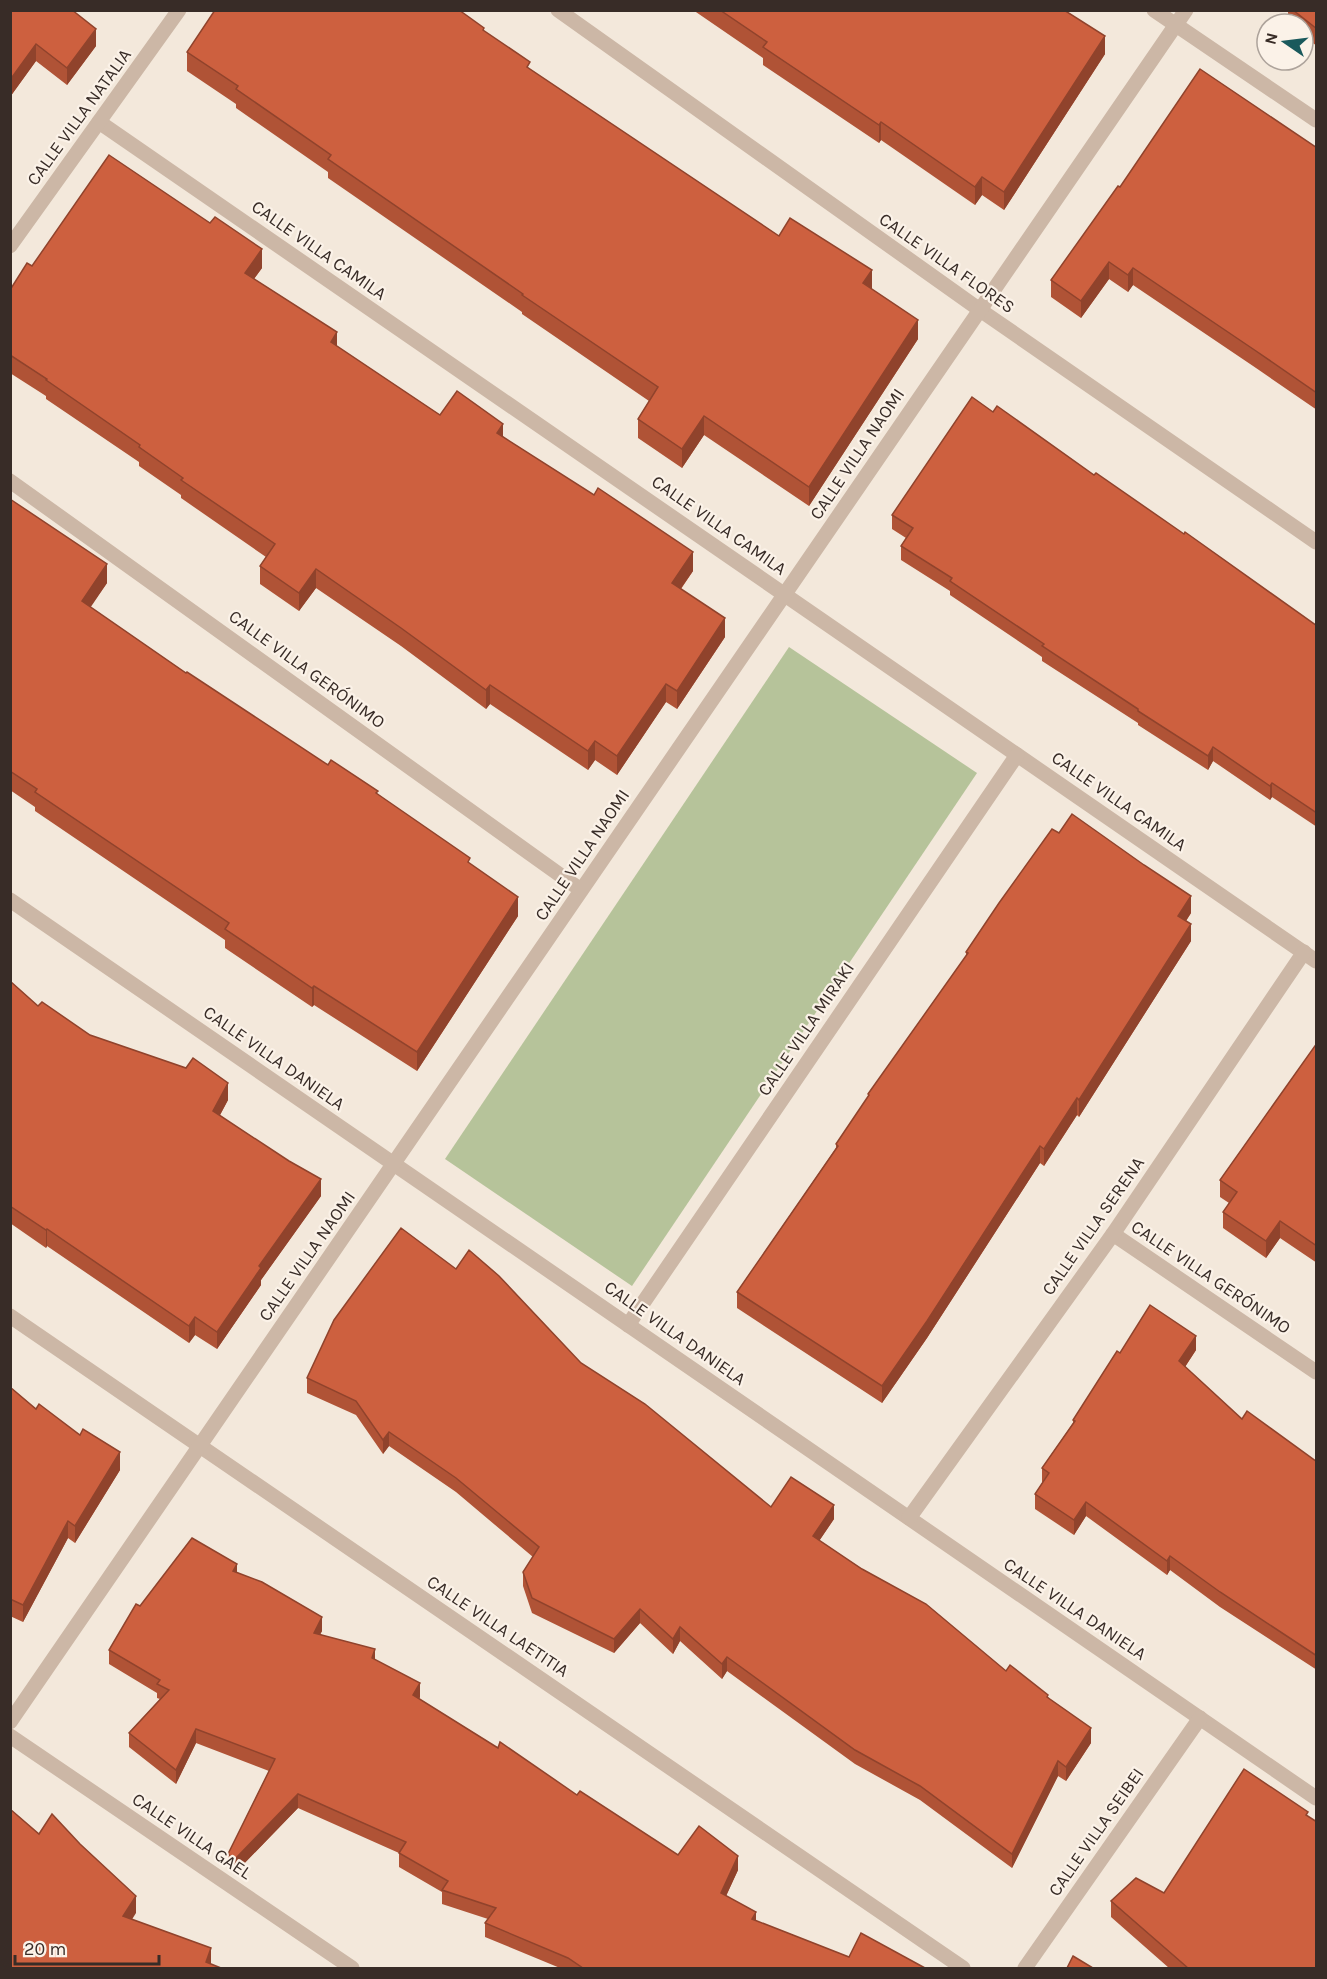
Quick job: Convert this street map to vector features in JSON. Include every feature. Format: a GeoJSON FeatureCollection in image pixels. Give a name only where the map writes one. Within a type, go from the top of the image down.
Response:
{"type":"FeatureCollection","features":[{"type":"Feature","properties":{"kind":"street","name":"CALLE VILLA NATALIA"},"geometry":{"type":"LineString","coordinates":[[10,246],[178,10]]}},
{"type":"Feature","properties":{"kind":"street","name":"CALLE VILLA FLORES"},"geometry":{"type":"LineString","coordinates":[[558,10],[980,310],[1317,542]]}},
{"type":"Feature","properties":{"kind":"street"},"geometry":{"type":"LineString","coordinates":[[1154,10],[1317,120]]}},
{"type":"Feature","properties":{"kind":"street","name":"CALLE VILLA NAOMI"},"geometry":{"type":"LineString","coordinates":[[10,1722],[1186,10]]}},
{"type":"Feature","properties":{"kind":"street","name":"CALLE VILLA CAMILA"},"geometry":{"type":"LineString","coordinates":[[99,123],[1310,956]]}},
{"type":"Feature","properties":{"kind":"street","name":"CALLE VILLA GERÓNIMO"},"geometry":{"type":"LineString","coordinates":[[10,481],[582,890]]}},
{"type":"Feature","properties":{"kind":"street","name":"CALLE VILLA MIRAKI"},"geometry":{"type":"LineString","coordinates":[[628,1325],[1017,755]]}},
{"type":"Feature","properties":{"kind":"street","name":"CALLE VILLA DANIELA"},"geometry":{"type":"LineString","coordinates":[[10,900],[1317,1798]]}},
{"type":"Feature","properties":{"kind":"street","name":"CALLE VILLA SERENA"},"geometry":{"type":"LineString","coordinates":[[909,1518],[1310,956]]}},
{"type":"Feature","properties":{"kind":"street","name":"CALLE VILLA GERÓNIMO"},"geometry":{"type":"LineString","coordinates":[[1113,1234],[1317,1372]]}},
{"type":"Feature","properties":{"kind":"street","name":"CALLE VILLA LAETITIA"},"geometry":{"type":"LineString","coordinates":[[10,1316],[963,1968]]}},
{"type":"Feature","properties":{"kind":"street","name":"CALLE VILLA SEIBEI"},"geometry":{"type":"LineString","coordinates":[[1025,1968],[1200,1718]]}},
{"type":"Feature","properties":{"kind":"street","name":"CALLE VILLA GAEL"},"geometry":{"type":"LineString","coordinates":[[10,1736],[352,1968]]}},
{"type":"Feature","properties":{"kind":"green space"},"geometry":{"type":"Polygon","coordinates":[[[789,647],[977,773],[632,1286],[445,1159],[789,647]]]}},
{"type":"Feature","properties":{"kind":"building"},"geometry":{"type":"Polygon","coordinates":[[[10,10],[72,10],[96,29],[67,68],[36,44],[10,80],[10,10]]]}},
{"type":"Feature","properties":{"kind":"building"},"geometry":{"type":"Polygon","coordinates":[[[215,10],[459,10],[484,28],[483,30],[530,62],[527,67],[779,236],[790,218],[872,270],[863,283],[918,320],[809,487],[704,416],[682,449],[638,419],[658,387],[328,159],[331,155],[236,89],[238,86],[187,52],[215,10]]]}},
{"type":"Feature","properties":{"kind":"building"},"geometry":{"type":"Polygon","coordinates":[[[720,10],[1064,10],[1105,36],[1004,192],[982,177],[975,187],[881,122],[879,125],[763,47],[767,42],[720,10]]]}},
{"type":"Feature","properties":{"kind":"building"},"geometry":{"type":"Polygon","coordinates":[[[1293,10],[1317,10],[1317,29],[1315,27],[1315,12],[1293,10]]]}},
{"type":"Feature","properties":{"kind":"building"},"geometry":{"type":"Polygon","coordinates":[[[1200,69],[1317,148],[1317,393],[1133,268],[1128,275],[1109,262],[1081,301],[1051,280],[1118,186],[1120,187],[1200,69]]]}},
{"type":"Feature","properties":{"kind":"building"},"geometry":{"type":"Polygon","coordinates":[[[109,155],[210,223],[215,217],[262,249],[245,273],[337,332],[331,342],[440,415],[457,391],[503,424],[497,433],[594,495],[598,488],[693,552],[672,583],[725,618],[677,691],[666,684],[617,756],[595,741],[588,751],[490,685],[486,690],[316,569],[299,593],[260,566],[275,544],[181,480],[183,478],[139,447],[140,445],[10,355],[10,290],[27,263],[32,266],[109,155]]]}},
{"type":"Feature","properties":{"kind":"building"},"geometry":{"type":"Polygon","coordinates":[[[972,397],[993,412],[997,406],[1094,475],[1096,473],[1184,534],[1185,532],[1317,626],[1317,813],[1272,783],[1270,786],[1213,747],[1208,756],[1042,646],[1044,644],[950,581],[952,578],[901,546],[913,528],[892,515],[972,397]]]}},
{"type":"Feature","properties":{"kind":"building"},"geometry":{"type":"Polygon","coordinates":[[[10,499],[107,564],[82,601],[186,673],[328,765],[331,760],[378,791],[376,793],[470,858],[468,862],[518,897],[417,1052],[314,986],[312,988],[225,929],[229,923],[35,792],[37,789],[10,771],[10,499]]]}},
{"type":"Feature","properties":{"kind":"building"},"geometry":{"type":"Polygon","coordinates":[[[1072,814],[1191,896],[1178,916],[1191,924],[1079,1100],[1077,1098],[1044,1149],[1040,1146],[927,1321],[882,1386],[737,1292],[838,1146],[836,1144],[868,1094],[968,953],[966,952],[999,903],[1052,829],[1059,833],[1072,814]]]}},
{"type":"Feature","properties":{"kind":"building"},"geometry":{"type":"Polygon","coordinates":[[[10,981],[38,1006],[42,1002],[90,1035],[186,1068],[193,1058],[228,1083],[213,1111],[289,1161],[321,1179],[259,1266],[261,1268],[217,1332],[195,1317],[189,1326],[10,1206],[10,981]]]}},
{"type":"Feature","properties":{"kind":"building"},"geometry":{"type":"Polygon","coordinates":[[[1317,1043],[1317,1246],[1280,1221],[1266,1241],[1223,1212],[1237,1192],[1220,1180],[1317,1043]]]}},
{"type":"Feature","properties":{"kind":"building"},"geometry":{"type":"Polygon","coordinates":[[[401,1228],[456,1269],[469,1250],[499,1276],[581,1363],[645,1404],[771,1507],[791,1477],[834,1505],[813,1536],[862,1569],[926,1604],[1006,1671],[1010,1665],[1048,1695],[1047,1697],[1091,1728],[1066,1767],[1058,1761],[1012,1854],[920,1786],[855,1750],[727,1657],[722,1664],[680,1627],[673,1639],[640,1609],[614,1639],[532,1598],[523,1572],[539,1547],[456,1478],[389,1432],[383,1440],[356,1401],[307,1378],[334,1320],[401,1228]]]}},
{"type":"Feature","properties":{"kind":"building"},"geometry":{"type":"Polygon","coordinates":[[[1150,1305],[1196,1336],[1179,1361],[1242,1419],[1247,1411],[1317,1462],[1317,1656],[1170,1556],[1167,1561],[1086,1502],[1074,1520],[1035,1494],[1049,1473],[1042,1468],[1075,1421],[1073,1420],[1117,1351],[1120,1353],[1150,1305]]]}},
{"type":"Feature","properties":{"kind":"building"},"geometry":{"type":"Polygon","coordinates":[[[10,1387],[36,1409],[39,1404],[80,1435],[83,1429],[120,1452],[75,1526],[68,1521],[23,1605],[10,1599],[10,1387]]]}},
{"type":"Feature","properties":{"kind":"building"},"geometry":{"type":"Polygon","coordinates":[[[192,1538],[237,1564],[233,1571],[262,1582],[322,1617],[314,1633],[375,1649],[372,1658],[420,1683],[413,1695],[498,1748],[500,1742],[577,1795],[580,1791],[678,1855],[699,1826],[738,1856],[721,1893],[756,1912],[752,1919],[849,1957],[861,1933],[925,1968],[583,1968],[568,1958],[485,1923],[496,1908],[442,1890],[448,1881],[399,1853],[406,1842],[298,1794],[235,1859],[228,1854],[275,1759],[196,1729],[176,1770],[129,1733],[169,1690],[157,1684],[160,1680],[109,1650],[136,1604],[140,1606],[192,1538]]]}},
{"type":"Feature","properties":{"kind":"building"},"geometry":{"type":"Polygon","coordinates":[[[1244,1769],[1308,1812],[1306,1815],[1317,1822],[1317,1968],[1188,1968],[1111,1901],[1136,1878],[1164,1893],[1244,1769]]]}},
{"type":"Feature","properties":{"kind":"building"},"geometry":{"type":"Polygon","coordinates":[[[10,1809],[39,1834],[52,1814],[80,1844],[136,1896],[123,1916],[211,1948],[206,1962],[221,1968],[10,1968],[10,1809]]]}},
{"type":"Feature","properties":{"kind":"building"},"geometry":{"type":"Polygon","coordinates":[[[1073,1956],[1093,1968],[1067,1968],[1073,1956]]]}}]}
